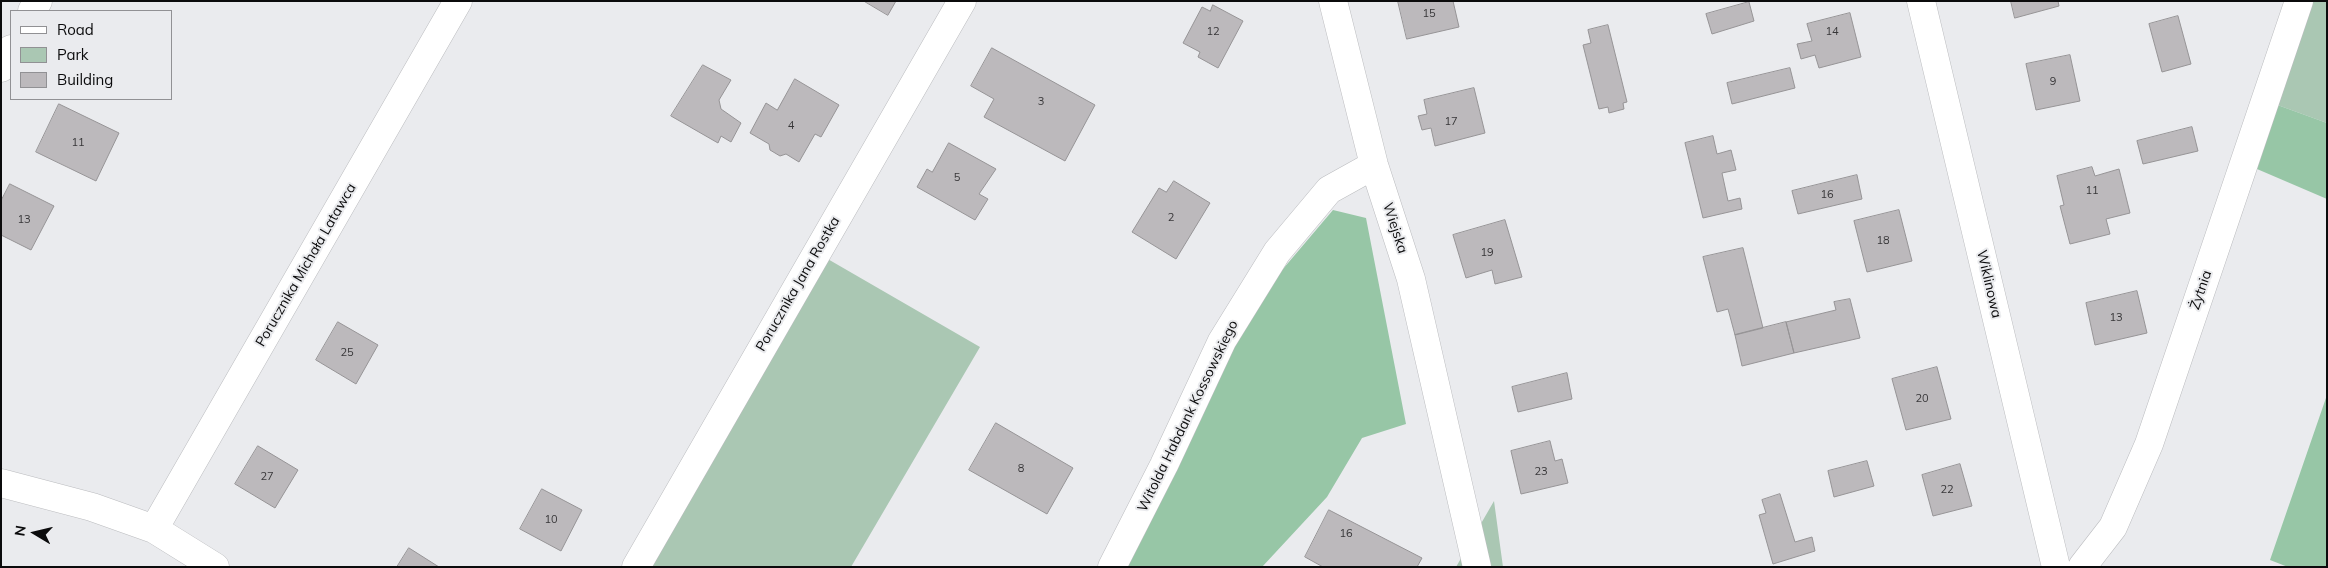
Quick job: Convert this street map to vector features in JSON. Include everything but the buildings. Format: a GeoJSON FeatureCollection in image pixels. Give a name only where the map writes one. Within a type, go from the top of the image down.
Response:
{"type":"FeatureCollection","features":[{"type":"Feature","properties":{"kind":"street","name":"Porucznika Michała Latawca"},"geometry":{"type":"LineString","coordinates":[[154,529],[458,1]]}},
{"type":"Feature","properties":{"kind":"street","name":"Porucznika Jana Rostka"},"geometry":{"type":"LineString","coordinates":[[636,567],[962,1]]}},
{"type":"Feature","properties":{"kind":"street","name":"Wiejska"},"geometry":{"type":"LineString","coordinates":[[1333,1],[1374,165],[1411,279],[1477,567]]}},
{"type":"Feature","properties":{"kind":"street","name":"Wiklinowa"},"geometry":{"type":"LineString","coordinates":[[1921,1],[2056,567]]}},
{"type":"Feature","properties":{"kind":"street","name":"Żytnia"},"geometry":{"type":"LineString","coordinates":[[2082,567],[2113,527],[2149,444],[2298,1]]}},
{"type":"Feature","properties":{"kind":"street"},"geometry":{"type":"LineString","coordinates":[[1,68],[10,52]]}},
{"type":"Feature","properties":{"kind":"street","name":"Witolda Habdank Kossowskiego"},"geometry":{"type":"LineString","coordinates":[[1112,567],[1164,465],[1222,341],[1277,252],[1329,190],[1374,165]]}},
{"type":"Feature","properties":{"kind":"street"},"geometry":{"type":"LineString","coordinates":[[1,483],[92,507],[154,529],[215,567]]}},
{"type":"Feature","properties":{"kind":"green space"},"geometry":{"type":"Polygon","coordinates":[[[2309,1],[2327,1],[2327,123],[2272,103],[2309,1]]]}},
{"type":"Feature","properties":{"kind":"green space"},"geometry":{"type":"Polygon","coordinates":[[[2272,103],[2327,123],[2327,199],[2250,166],[2272,103]]]}},
{"type":"Feature","properties":{"kind":"green space"},"geometry":{"type":"Polygon","coordinates":[[[1333,210],[1366,218],[1406,424],[1362,438],[1327,497],[1262,567],[1124,567],[1255,302],[1333,210]]]}},
{"type":"Feature","properties":{"kind":"green space"},"geometry":{"type":"Polygon","coordinates":[[[826,258],[980,347],[851,567],[645,567],[826,258]]]}},
{"type":"Feature","properties":{"kind":"green space"},"geometry":{"type":"Polygon","coordinates":[[[2327,395],[2327,567],[2288,567],[2270,560],[2327,395]]]}},
{"type":"Feature","properties":{"kind":"green space"},"geometry":{"type":"Polygon","coordinates":[[[1494,501],[1503,567],[1456,567],[1494,501]]]}}]}
